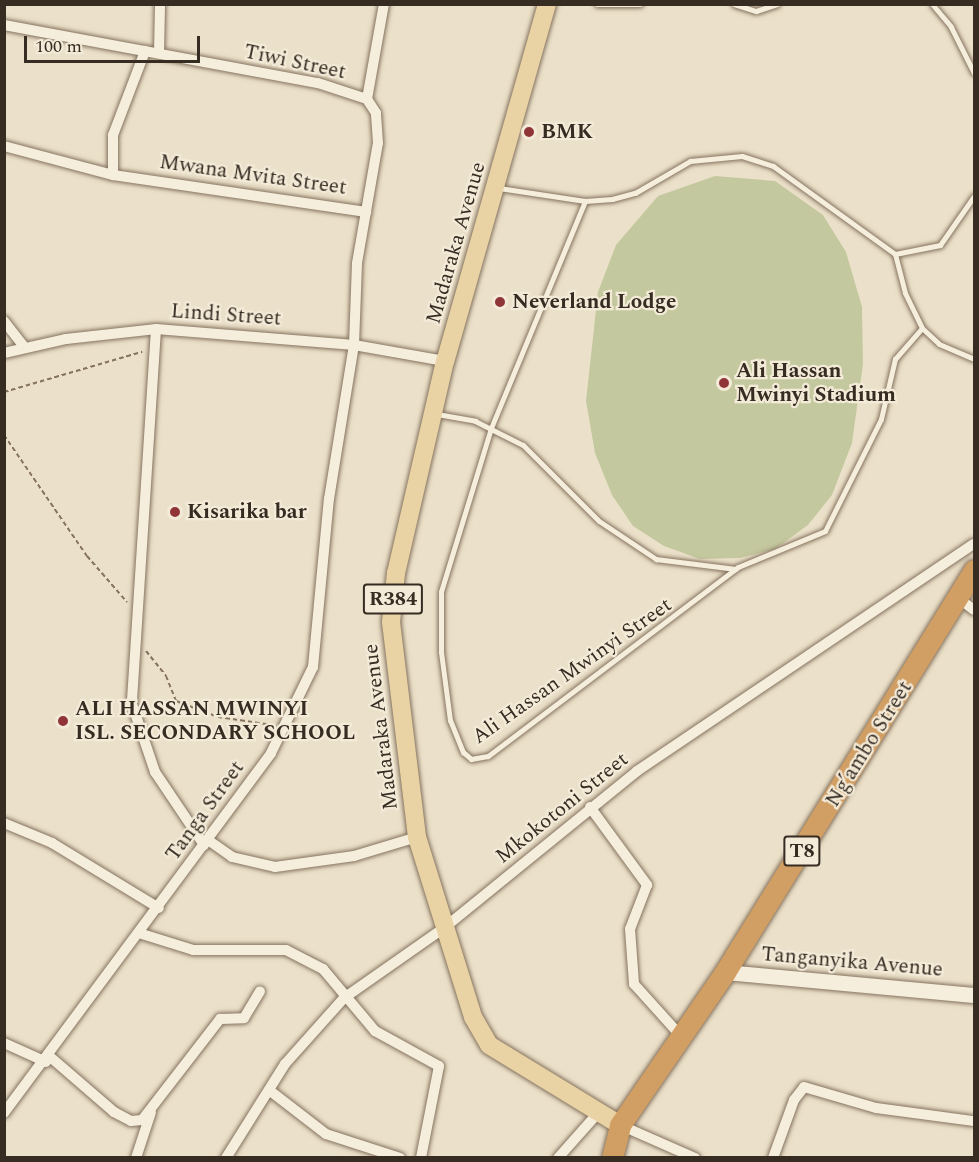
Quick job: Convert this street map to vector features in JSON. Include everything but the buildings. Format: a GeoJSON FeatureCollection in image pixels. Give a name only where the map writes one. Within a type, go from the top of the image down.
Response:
{"type":"FeatureCollection","features":[{"type":"Feature","properties":{"kind":"highway","name":"Ng’ambo Street"},"geometry":{"type":"LineString","coordinates":[[620,1125],[725,972],[968,605],[975,570]]}},
{"type":"Feature","properties":{"kind":"highway","name":"T8"},"geometry":{"type":"LineString","coordinates":[[612,1158],[620,1125]]}},
{"type":"Feature","properties":{"kind":"main road","name":"Madaraka Avenue"},"geometry":{"type":"LineString","coordinates":[[548,4],[446,361],[396,573],[391,622],[417,837],[473,1017],[489,1045],[597,1114],[620,1125]]}},
{"type":"Feature","properties":{"kind":"main road","name":"Tanganyika Avenue"},"geometry":{"type":"LineString","coordinates":[[725,972],[975,995]]}},
{"type":"Feature","properties":{"kind":"street"},"geometry":{"type":"LineString","coordinates":[[159,53],[160,4]]}},
{"type":"Feature","properties":{"kind":"street"},"geometry":{"type":"LineString","coordinates":[[366,212],[379,125],[367,99],[384,4]]}},
{"type":"Feature","properties":{"kind":"street","name":"Tiwi Street"},"geometry":{"type":"LineString","coordinates":[[4,26],[318,83],[367,99]]}},
{"type":"Feature","properties":{"kind":"street"},"geometry":{"type":"LineString","coordinates":[[113,175],[113,135],[145,51]]}},
{"type":"Feature","properties":{"kind":"street","name":"Mwana Mvita Street"},"geometry":{"type":"LineString","coordinates":[[4,146],[113,175],[366,212],[352,311],[354,345]]}},
{"type":"Feature","properties":{"kind":"street"},"geometry":{"type":"LineString","coordinates":[[4,321],[24,347]]}},
{"type":"Feature","properties":{"kind":"street"},"geometry":{"type":"LineString","coordinates":[[156,329],[134,636],[134,716],[155,772],[206,842],[232,857],[275,867],[354,856],[417,837]]}},
{"type":"Feature","properties":{"kind":"street","name":"Lindi Street"},"geometry":{"type":"LineString","coordinates":[[4,353],[24,347],[156,329],[354,345],[446,361]]}},
{"type":"Feature","properties":{"kind":"street","name":"Tanga Street"},"geometry":{"type":"LineString","coordinates":[[4,1113],[142,934],[286,728],[314,660],[329,499],[354,345]]}},
{"type":"Feature","properties":{"kind":"street","name":"Mkokotoni Street"},"geometry":{"type":"LineString","coordinates":[[226,1158],[269,1090],[344,998],[444,928],[591,807],[975,544]]}},
{"type":"Feature","properties":{"kind":"street"},"geometry":{"type":"LineString","coordinates":[[591,807],[647,885],[630,929],[632,973],[639,994],[680,1035]]}},
{"type":"Feature","properties":{"kind":"street"},"geometry":{"type":"LineString","coordinates":[[4,823],[52,843],[159,908]]}},
{"type":"Feature","properties":{"kind":"street"},"geometry":{"type":"LineString","coordinates":[[142,934],[193,950],[298,953],[323,969],[344,998],[375,1032],[439,1066],[422,1158]]}},
{"type":"Feature","properties":{"kind":"street"},"geometry":{"type":"LineString","coordinates":[[4,1043],[47,1059],[125,1120],[142,1120],[220,1019],[244,1018],[260,991]]}},
{"type":"Feature","properties":{"kind":"street"},"geometry":{"type":"LineString","coordinates":[[773,1158],[794,1100],[804,1087],[876,1108],[975,1121]]}},
{"type":"Feature","properties":{"kind":"street"},"geometry":{"type":"LineString","coordinates":[[269,1090],[327,1134],[400,1158]]}},
{"type":"Feature","properties":{"kind":"street"},"geometry":{"type":"LineString","coordinates":[[4,1100],[19,1096]]}},
{"type":"Feature","properties":{"kind":"street"},"geometry":{"type":"LineString","coordinates":[[136,1158],[153,1108]]}},
{"type":"Feature","properties":{"kind":"street"},"geometry":{"type":"LineString","coordinates":[[558,1158],[597,1114]]}},
{"type":"Feature","properties":{"kind":"street"},"geometry":{"type":"LineString","coordinates":[[620,1125],[695,1158]]}},
{"type":"Feature","properties":{"kind":"lane"},"geometry":{"type":"LineString","coordinates":[[597,4],[640,4]]}},
{"type":"Feature","properties":{"kind":"lane"},"geometry":{"type":"LineString","coordinates":[[734,4],[756,11],[777,4]]}},
{"type":"Feature","properties":{"kind":"lane"},"geometry":{"type":"LineString","coordinates":[[932,4],[951,27],[975,74]]}},
{"type":"Feature","properties":{"kind":"lane"},"geometry":{"type":"LineString","coordinates":[[495,188],[585,201],[635,193],[690,160],[742,156],[773,166],[895,254],[904,293],[922,328],[939,344],[975,359]]}},
{"type":"Feature","properties":{"kind":"lane"},"geometry":{"type":"LineString","coordinates":[[895,254],[940,246],[975,196]]}},
{"type":"Feature","properties":{"kind":"lane","name":"Ali Hassan Mwinyi Street"},"geometry":{"type":"LineString","coordinates":[[585,201],[491,428],[441,592],[441,652],[450,720],[467,757],[488,756],[735,569],[825,531],[881,419],[895,359],[922,328]]}},
{"type":"Feature","properties":{"kind":"lane","name":"Ali Hassan Mwinyi Street"},"geometry":{"type":"LineString","coordinates":[[433,414],[491,428],[523,445],[617,536],[656,560],[735,569]]}},
{"type":"Feature","properties":{"kind":"path"},"geometry":{"type":"LineString","coordinates":[[4,392],[75,375],[125,354],[154,351]]}},
{"type":"Feature","properties":{"kind":"path"},"geometry":{"type":"LineString","coordinates":[[4,435],[87,556],[135,611]]}},
{"type":"Feature","properties":{"kind":"path"},"geometry":{"type":"LineString","coordinates":[[134,636],[166,676],[176,702],[218,717],[286,728]]}},
{"type":"Feature","properties":{"kind":"green space","name":"Ali Hassan Mwinyi Stadium"},"geometry":{"type":"Polygon","coordinates":[[[715,176],[775,181],[823,215],[846,252],[862,307],[863,364],[852,443],[832,495],[808,525],[775,549],[740,558],[700,559],[664,546],[633,526],[612,495],[595,453],[586,401],[598,292],[616,245],[658,196],[715,176]]]}},
{"type":"Feature","properties":{"kind":"place","name":"BMK"},"geometry":{"type":"Point","coordinates":[529,132]}},
{"type":"Feature","properties":{"kind":"place","name":"Neverland Lodge"},"geometry":{"type":"Point","coordinates":[500,302]}},
{"type":"Feature","properties":{"kind":"place","name":"Ali Hassan Mwinyi Stadium"},"geometry":{"type":"Point","coordinates":[724,383]}},
{"type":"Feature","properties":{"kind":"place","name":"Kisarika bar"},"geometry":{"type":"Point","coordinates":[175,512]}},
{"type":"Feature","properties":{"kind":"place","name":"ALI HASSAN MWINYI ISL. SECONDARY SCHOOL"},"geometry":{"type":"Point","coordinates":[63,721]}}]}
